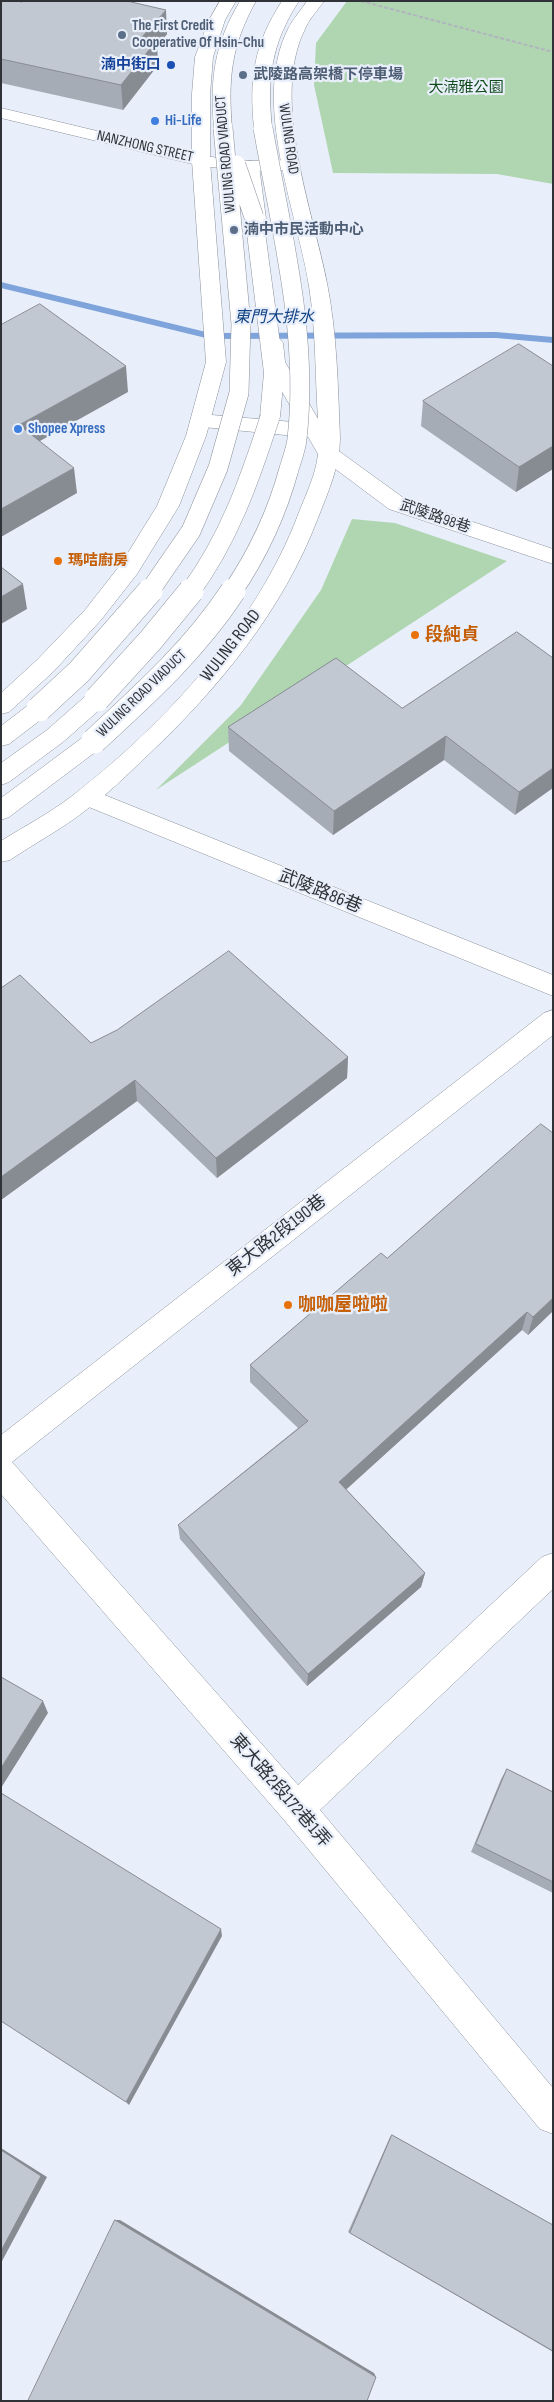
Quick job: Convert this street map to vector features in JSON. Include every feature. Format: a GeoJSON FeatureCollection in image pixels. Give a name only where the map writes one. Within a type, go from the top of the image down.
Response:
{"type":"FeatureCollection","features":[{"type":"Feature","properties":{"kind":"main road"},"geometry":{"type":"LineString","coordinates":[[1,706],[45,666],[86,622],[129,569],[168,506],[196,436],[216,362],[201,161],[201,94],[204,57],[217,20],[228,1]]}},
{"type":"Feature","properties":{"kind":"main road","name":"WULING ROAD VIADUCT"},"geometry":{"type":"LineString","coordinates":[[1,738],[39,710],[79,672],[146,596],[191,531],[218,468],[239,393],[241,324],[220,95],[223,53],[237,18],[248,1]]}},
{"type":"Feature","properties":{"kind":"main road","name":"WULING ROAD VIADUCT"},"geometry":{"type":"LineString","coordinates":[[1,810],[94,741],[165,676],[214,620],[251,564],[281,497],[297,441],[301,363],[291,284],[263,128],[259,94],[264,53],[276,21],[291,1]]}},
{"type":"Feature","properties":{"kind":"main road","name":"WULING ROAD"},"geometry":{"type":"LineString","coordinates":[[1,853],[87,797],[153,737],[218,667],[261,608],[290,558],[310,513],[329,454],[327,362],[318,283],[291,165],[281,92],[286,55],[303,14],[316,1]]}},
{"type":"Feature","properties":{"kind":"main road","name":"NANZHONG STREET"},"geometry":{"type":"LineString","coordinates":[[1,113],[201,161],[250,166],[291,165]]}},
{"type":"Feature","properties":{"kind":"main road"},"geometry":{"type":"LineString","coordinates":[[1,776],[55,736],[97,699],[153,637],[199,580],[232,522],[252,470],[270,417],[274,373],[254,216],[223,128]]}},
{"type":"Feature","properties":{"kind":"main road"},"geometry":{"type":"LineString","coordinates":[[254,216],[263,128]]}},
{"type":"Feature","properties":{"kind":"main road"},"geometry":{"type":"LineString","coordinates":[[250,166],[275,362],[329,454]]}},
{"type":"Feature","properties":{"kind":"main road"},"geometry":{"type":"LineString","coordinates":[[200,421],[316,431]]}},
{"type":"Feature","properties":{"kind":"main road","name":"武陵路98巷"},"geometry":{"type":"LineString","coordinates":[[329,454],[397,504],[553,557]]}},
{"type":"Feature","properties":{"kind":"main road","name":"武陵路86巷"},"geometry":{"type":"LineString","coordinates":[[87,797],[553,986]]}},
{"type":"Feature","properties":{"kind":"main road","name":"東大路2段190巷"},"geometry":{"type":"LineString","coordinates":[[1,1453],[553,1020]]}},
{"type":"Feature","properties":{"kind":"main road","name":"東大路2段172巷1弄"},"geometry":{"type":"LineString","coordinates":[[1,1472],[297,1809],[553,2116]]}},
{"type":"Feature","properties":{"kind":"main road"},"geometry":{"type":"LineString","coordinates":[[297,1809],[553,1568]]}},
{"type":"Feature","properties":{"kind":"path"},"geometry":{"type":"LineString","coordinates":[[361,1],[553,52]]}},
{"type":"Feature","properties":{"kind":"green space","name":"大湳雅公園"},"geometry":{"type":"Polygon","coordinates":[[[347,1],[553,1],[553,184],[497,174],[333,173],[314,85],[316,43],[347,1]]]}},
{"type":"Feature","properties":{"kind":"green space"},"geometry":{"type":"Polygon","coordinates":[[[352,519],[395,523],[507,561],[156,790],[241,705],[321,590],[352,519]]]}},
{"type":"Feature","properties":{"kind":"building"},"geometry":{"type":"Polygon","coordinates":[[[1,1],[127,1],[166,10],[142,37],[157,40],[121,85],[1,59],[1,1]]]}},
{"type":"Feature","properties":{"kind":"building"},"geometry":{"type":"Polygon","coordinates":[[[40,304],[126,366],[19,425],[74,468],[1,509],[1,325],[40,304]]]}},
{"type":"Feature","properties":{"kind":"building"},"geometry":{"type":"Polygon","coordinates":[[[519,344],[553,366],[553,446],[519,467],[423,401],[519,344]]]}},
{"type":"Feature","properties":{"kind":"building"},"geometry":{"type":"Polygon","coordinates":[[[1,567],[23,584],[1,597],[1,567]]]}},
{"type":"Feature","properties":{"kind":"building"},"geometry":{"type":"Polygon","coordinates":[[[517,632],[553,658],[553,768],[519,792],[446,736],[334,811],[228,727],[336,658],[402,708],[517,632]]]}},
{"type":"Feature","properties":{"kind":"building"},"geometry":{"type":"Polygon","coordinates":[[[229,951],[348,1057],[216,1158],[135,1080],[1,1177],[1,988],[20,975],[91,1043],[117,1030],[229,951]]]}},
{"type":"Feature","properties":{"kind":"building"},"geometry":{"type":"Polygon","coordinates":[[[541,1124],[553,1133],[553,1298],[533,1317],[527,1312],[339,1482],[425,1573],[308,1674],[178,1525],[308,1421],[250,1365],[381,1253],[387,1258],[541,1124]]]}},
{"type":"Feature","properties":{"kind":"building"},"geometry":{"type":"Polygon","coordinates":[[[1,1677],[43,1701],[1,1768],[1,1677]]]}},
{"type":"Feature","properties":{"kind":"building"},"geometry":{"type":"Polygon","coordinates":[[[507,1769],[553,1792],[553,1882],[476,1844],[507,1769]]]}},
{"type":"Feature","properties":{"kind":"building"},"geometry":{"type":"Polygon","coordinates":[[[1,1793],[221,1929],[126,2102],[1,2021],[1,1793]]]}},
{"type":"Feature","properties":{"kind":"building"},"geometry":{"type":"Polygon","coordinates":[[[392,2135],[553,2225],[553,2351],[350,2233],[392,2135]]]}},
{"type":"Feature","properties":{"kind":"building"},"geometry":{"type":"Polygon","coordinates":[[[1,2150],[41,2176],[1,2251],[1,2150]]]}},
{"type":"Feature","properties":{"kind":"building"},"geometry":{"type":"Polygon","coordinates":[[[115,2220],[376,2377],[367,2401],[28,2401],[115,2220]]]}},
{"type":"Feature","properties":{"kind":"waterway","name":"東門大排水"},"geometry":{"type":"LineString","coordinates":[[1,285],[210,336],[496,335],[553,340]]}},
{"type":"Feature","properties":{"kind":"place","name":"The First Credit Cooperative Of Hsin-Chu"},"geometry":{"type":"Point","coordinates":[122,35]}},
{"type":"Feature","properties":{"kind":"place","name":"湳中街口"},"geometry":{"type":"Point","coordinates":[171,65]}},
{"type":"Feature","properties":{"kind":"place","name":"武陵路高架橋下停車場"},"geometry":{"type":"Point","coordinates":[243,75]}},
{"type":"Feature","properties":{"kind":"place","name":"Hi-Life"},"geometry":{"type":"Point","coordinates":[155,121]}},
{"type":"Feature","properties":{"kind":"place","name":"湳中市民活動中心"},"geometry":{"type":"Point","coordinates":[234,230]}},
{"type":"Feature","properties":{"kind":"place","name":"Shopee Xpress"},"geometry":{"type":"Point","coordinates":[18,429]}},
{"type":"Feature","properties":{"kind":"place","name":"瑪咭廚房"},"geometry":{"type":"Point","coordinates":[58,561]}},
{"type":"Feature","properties":{"kind":"place","name":"段純貞"},"geometry":{"type":"Point","coordinates":[415,635]}},
{"type":"Feature","properties":{"kind":"place","name":"咖咖屋啦啦"},"geometry":{"type":"Point","coordinates":[288,1305]}}]}
